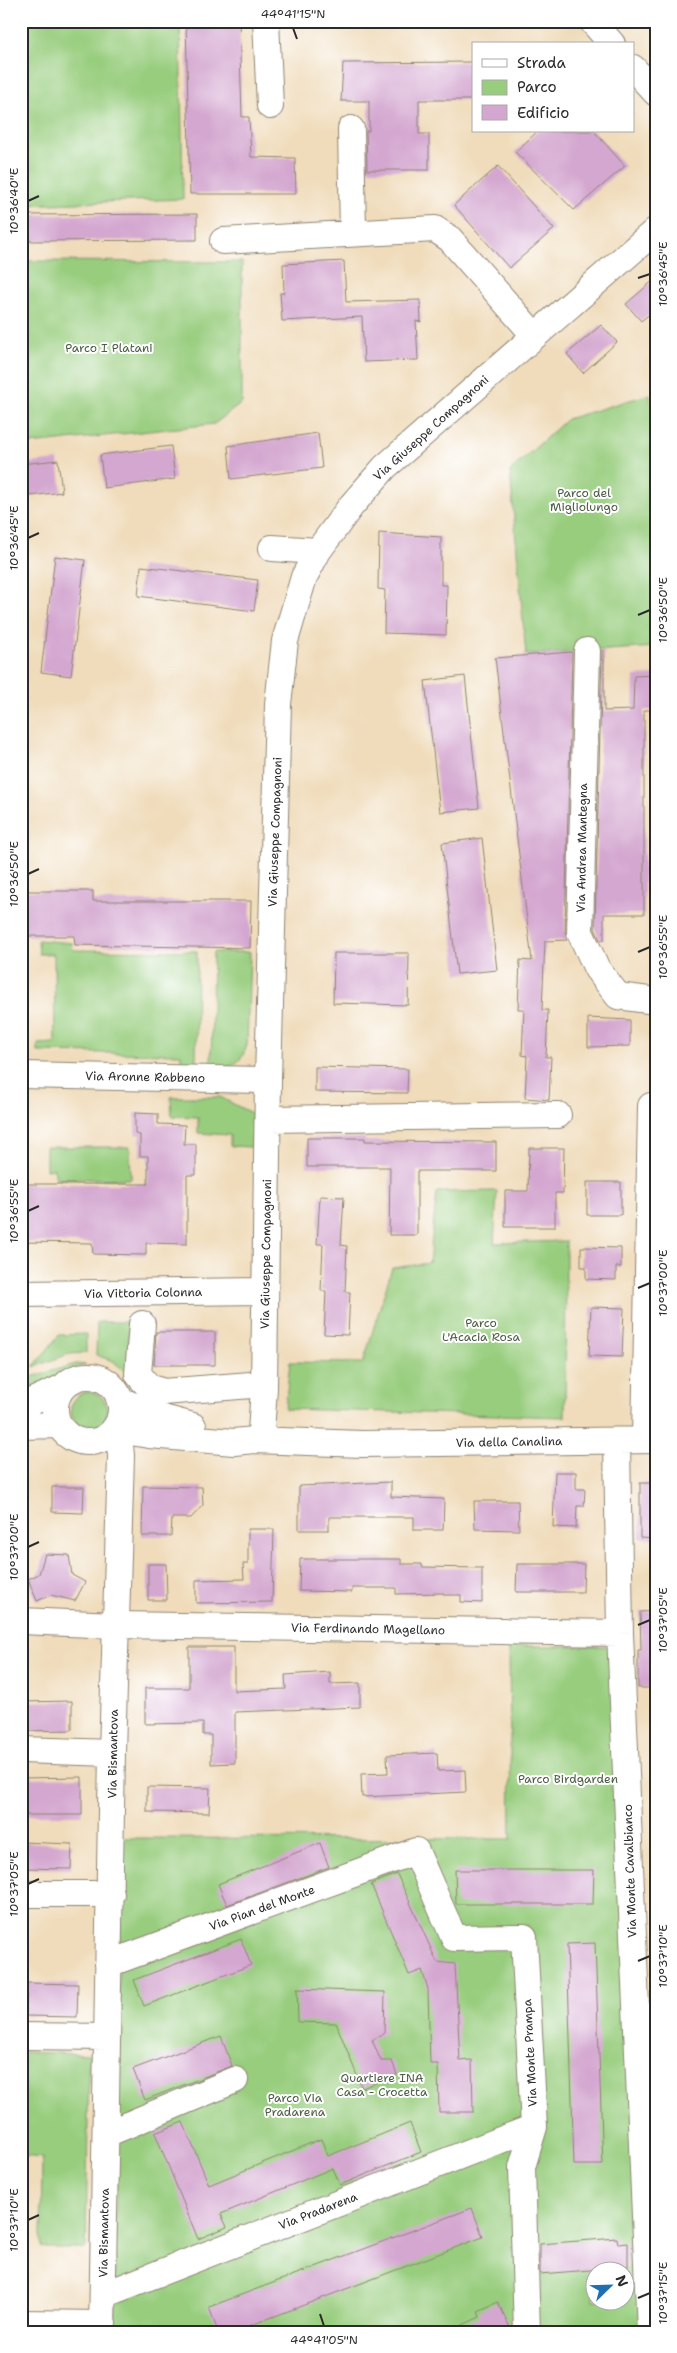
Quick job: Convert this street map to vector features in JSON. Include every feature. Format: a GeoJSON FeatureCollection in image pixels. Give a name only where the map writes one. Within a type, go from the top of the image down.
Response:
{"type":"FeatureCollection","features":[{"type":"Feature","properties":{"kind":"street"},"geometry":{"type":"LineString","coordinates":[[266,21],[270,106]]}},
{"type":"Feature","properties":{"kind":"street"},"geometry":{"type":"LineString","coordinates":[[592,21],[610,42]]}},
{"type":"Feature","properties":{"kind":"street"},"geometry":{"type":"LineString","coordinates":[[634,68],[656,81]]}},
{"type":"Feature","properties":{"kind":"street"},"geometry":{"type":"LineString","coordinates":[[634,68],[656,93]]}},
{"type":"Feature","properties":{"kind":"street"},"geometry":{"type":"LineString","coordinates":[[351,129],[353,233]]}},
{"type":"Feature","properties":{"kind":"street"},"geometry":{"type":"LineString","coordinates":[[222,241],[429,228],[440,232],[450,239],[535,336]]}},
{"type":"Feature","properties":{"kind":"street","name":"Via Giuseppe Compagnoni"},"geometry":{"type":"LineString","coordinates":[[258,1436],[264,1386],[269,1119],[268,1080],[278,704],[285,642],[293,609],[304,577],[318,551],[385,466],[656,230]]}},
{"type":"Feature","properties":{"kind":"street"},"geometry":{"type":"LineString","coordinates":[[272,548],[318,551]]}},
{"type":"Feature","properties":{"kind":"street","name":"Via Andrea Mantegna"},"geometry":{"type":"LineString","coordinates":[[587,651],[580,932],[597,969],[618,996],[656,1001]]}},
{"type":"Feature","properties":{"kind":"street","name":"Via Aronne Rabbeno"},"geometry":{"type":"LineString","coordinates":[[21,1075],[268,1080]]}},
{"type":"Feature","properties":{"kind":"street"},"geometry":{"type":"LineString","coordinates":[[650,1440],[646,1403],[653,1106]]}},
{"type":"Feature","properties":{"kind":"street"},"geometry":{"type":"LineString","coordinates":[[269,1119],[558,1115]]}},
{"type":"Feature","properties":{"kind":"street","name":"Via Vittoria Colonna"},"geometry":{"type":"LineString","coordinates":[[21,1294],[265,1291]]}},
{"type":"Feature","properties":{"kind":"street"},"geometry":{"type":"LineString","coordinates":[[142,1324],[138,1374],[149,1387],[163,1392],[264,1386]]}},
{"type":"Feature","properties":{"kind":"street","name":"Via della Canalina"},"geometry":{"type":"LineString","coordinates":[[21,1406],[62,1388],[73,1379],[93,1376],[107,1382],[116,1391],[113,1421]]}},
{"type":"Feature","properties":{"kind":"street","name":"Via Giuseppe Compagnoni"},"geometry":{"type":"LineString","coordinates":[[230,1430],[248,1417],[264,1386]]}},
{"type":"Feature","properties":{"kind":"street"},"geometry":{"type":"LineString","coordinates":[[21,1426],[58,1425],[54,1409],[55,1402],[62,1388]]}},
{"type":"Feature","properties":{"kind":"street","name":"Via della Canalina"},"geometry":{"type":"LineString","coordinates":[[58,1425],[66,1435],[79,1442],[113,1421],[152,1415],[190,1426],[230,1430],[258,1436],[362,1444],[650,1440]]}},
{"type":"Feature","properties":{"kind":"street","name":"Via della Canalina"},"geometry":{"type":"LineString","coordinates":[[113,1421],[131,1432],[149,1435],[234,1442],[258,1436]]}},
{"type":"Feature","properties":{"kind":"street","name":"Via Bismantova"},"geometry":{"type":"LineString","coordinates":[[102,2328],[112,1753],[120,1470],[113,1421]]}},
{"type":"Feature","properties":{"kind":"street","name":"Via Monte Cavalbianco"},"geometry":{"type":"LineString","coordinates":[[617,1441],[620,1633],[647,2087],[650,2332]]}},
{"type":"Feature","properties":{"kind":"street","name":"Via Ferdinando Magellano"},"geometry":{"type":"LineString","coordinates":[[21,1621],[116,1625],[620,1633]]}},
{"type":"Feature","properties":{"kind":"street"},"geometry":{"type":"LineString","coordinates":[[21,1750],[112,1753]]}},
{"type":"Feature","properties":{"kind":"street","name":"Via Pian del Monte"},"geometry":{"type":"LineString","coordinates":[[108,1964],[416,1851]]}},
{"type":"Feature","properties":{"kind":"street","name":"Via Monte Prampa"},"geometry":{"type":"LineString","coordinates":[[416,1851],[454,1938],[524,1937],[534,2127],[522,2166],[527,2332]]}},
{"type":"Feature","properties":{"kind":"street"},"geometry":{"type":"LineString","coordinates":[[21,1894],[111,1894]]}},
{"type":"Feature","properties":{"kind":"street"},"geometry":{"type":"LineString","coordinates":[[21,2036],[107,2037]]}},
{"type":"Feature","properties":{"kind":"street"},"geometry":{"type":"LineString","coordinates":[[106,2134],[235,2080]]}},
{"type":"Feature","properties":{"kind":"street","name":"Via Pradarena"},"geometry":{"type":"LineString","coordinates":[[103,2296],[534,2127]]}},
{"type":"Feature","properties":{"kind":"street"},"geometry":{"type":"LineString","coordinates":[[21,2323],[102,2328]]}},
{"type":"Feature","properties":{"kind":"green space"},"geometry":{"type":"Polygon","coordinates":[[[21,21],[180,21],[183,199],[21,205],[21,123],[24,123],[26,36],[21,35],[21,21]]]}},
{"type":"Feature","properties":{"kind":"green space","name":"Parco I Platani"},"geometry":{"type":"Polygon","coordinates":[[[21,261],[242,262],[242,403],[214,424],[21,445],[21,261]]]}},
{"type":"Feature","properties":{"kind":"green space","name":"Parco del Migliolungo"},"geometry":{"type":"Polygon","coordinates":[[[650,394],[651,406],[656,406],[656,647],[526,655],[510,471],[567,419],[650,394]]]}},
{"type":"Feature","properties":{"kind":"green space"},"geometry":{"type":"Polygon","coordinates":[[[38,940],[72,943],[73,950],[197,951],[196,1070],[181,1070],[181,1054],[38,1052],[38,1044],[55,1043],[54,954],[39,954],[38,940]]]}},
{"type":"Feature","properties":{"kind":"green space"},"geometry":{"type":"Polygon","coordinates":[[[213,952],[250,952],[247,1045],[245,1052],[234,1064],[211,1070],[213,952]]]}},
{"type":"Feature","properties":{"kind":"green space"},"geometry":{"type":"Polygon","coordinates":[[[171,1097],[220,1097],[253,1114],[252,1147],[230,1146],[230,1135],[198,1133],[198,1117],[172,1116],[171,1097]]]}},
{"type":"Feature","properties":{"kind":"green space"},"geometry":{"type":"Polygon","coordinates":[[[46,1147],[130,1147],[131,1179],[56,1179],[54,1169],[46,1170],[46,1147]]]}},
{"type":"Feature","properties":{"kind":"green space","name":"Parco L'Acacia Rosa"},"geometry":{"type":"Polygon","coordinates":[[[497,1191],[494,1243],[566,1241],[565,1417],[285,1409],[290,1362],[363,1363],[392,1268],[429,1263],[437,1192],[497,1191]]]}},
{"type":"Feature","properties":{"kind":"green space"},"geometry":{"type":"Polygon","coordinates":[[[97,1322],[128,1322],[129,1375],[113,1361],[96,1355],[97,1322]]]}},
{"type":"Feature","properties":{"kind":"green space"},"geometry":{"type":"Polygon","coordinates":[[[86,1334],[86,1353],[69,1354],[33,1367],[59,1335],[86,1334]]]}},
{"type":"Feature","properties":{"kind":"green space"},"geometry":{"type":"Polygon","coordinates":[[[76,1364],[86,1365],[76,1368],[31,1395],[31,1377],[76,1364]]]}},
{"type":"Feature","properties":{"kind":"green space"},"geometry":{"type":"Polygon","coordinates":[[[89,1392],[96,1393],[102,1397],[106,1403],[106,1417],[102,1423],[96,1427],[89,1428],[82,1427],[76,1423],[72,1417],[71,1410],[72,1403],[76,1397],[82,1393],[89,1392]]]}},
{"type":"Feature","properties":{"kind":"green space","name":"Quartiere INA Casa - Crocetta"},"geometry":{"type":"Polygon","coordinates":[[[509,1646],[621,1646],[650,2332],[114,2332],[121,1838],[511,1839],[509,1646]]]}},
{"type":"Feature","properties":{"kind":"green space"},"geometry":{"type":"Polygon","coordinates":[[[21,2052],[89,2054],[86,2248],[41,2248],[42,2158],[21,2156],[21,2052]]]}},
{"type":"Feature","properties":{"kind":"building"},"geometry":{"type":"Polygon","coordinates":[[[186,21],[239,21],[242,117],[249,117],[251,157],[295,158],[296,194],[190,194],[186,21]]]}},
{"type":"Feature","properties":{"kind":"building"},"geometry":{"type":"Polygon","coordinates":[[[472,62],[472,100],[419,100],[419,134],[429,134],[429,170],[367,170],[366,131],[369,131],[369,101],[341,101],[343,63],[472,62]]]}},
{"type":"Feature","properties":{"kind":"building"},"geometry":{"type":"Polygon","coordinates":[[[537,132],[595,132],[625,166],[574,210],[515,152],[537,132]]]}},
{"type":"Feature","properties":{"kind":"building"},"geometry":{"type":"Polygon","coordinates":[[[498,166],[554,229],[509,268],[454,205],[498,166]]]}},
{"type":"Feature","properties":{"kind":"building"},"geometry":{"type":"Polygon","coordinates":[[[197,214],[197,240],[21,241],[21,215],[197,214]]]}},
{"type":"Feature","properties":{"kind":"building"},"geometry":{"type":"Polygon","coordinates":[[[344,261],[346,302],[420,300],[421,322],[416,321],[418,360],[364,362],[362,317],[282,321],[280,293],[284,293],[283,264],[344,261]]]}},
{"type":"Feature","properties":{"kind":"building"},"geometry":{"type":"Polygon","coordinates":[[[656,278],[656,309],[641,321],[626,304],[656,278]]]}},
{"type":"Feature","properties":{"kind":"building"},"geometry":{"type":"Polygon","coordinates":[[[601,325],[617,342],[583,373],[567,354],[601,325]]]}},
{"type":"Feature","properties":{"kind":"building"},"geometry":{"type":"Polygon","coordinates":[[[318,433],[322,468],[231,479],[228,446],[318,433]]]}},
{"type":"Feature","properties":{"kind":"building"},"geometry":{"type":"Polygon","coordinates":[[[171,446],[175,479],[104,488],[100,455],[171,446]]]}},
{"type":"Feature","properties":{"kind":"building"},"geometry":{"type":"Polygon","coordinates":[[[58,460],[62,492],[21,497],[21,464],[58,460]]]}},
{"type":"Feature","properties":{"kind":"building"},"geometry":{"type":"Polygon","coordinates":[[[379,533],[441,537],[441,585],[447,585],[446,635],[384,633],[385,590],[378,589],[379,533]]]}},
{"type":"Feature","properties":{"kind":"building"},"geometry":{"type":"Polygon","coordinates":[[[55,556],[85,560],[71,676],[41,672],[55,556]]]}},
{"type":"Feature","properties":{"kind":"building"},"geometry":{"type":"Polygon","coordinates":[[[141,566],[258,580],[254,611],[138,596],[141,566]]]}},
{"type":"Feature","properties":{"kind":"building"},"geometry":{"type":"Polygon","coordinates":[[[602,650],[604,650],[604,711],[633,710],[634,676],[656,675],[656,710],[644,710],[644,914],[604,914],[604,940],[600,940],[595,929],[602,650]]]}},
{"type":"Feature","properties":{"kind":"building"},"geometry":{"type":"Polygon","coordinates":[[[572,652],[565,932],[567,940],[545,941],[542,1010],[548,1010],[546,1057],[551,1057],[549,1100],[525,1098],[527,1056],[522,1055],[524,1009],[518,1009],[520,960],[532,961],[495,658],[572,652]]]}},
{"type":"Feature","properties":{"kind":"building"},"geometry":{"type":"Polygon","coordinates":[[[465,676],[479,808],[440,812],[425,681],[465,676]]]}},
{"type":"Feature","properties":{"kind":"building"},"geometry":{"type":"Polygon","coordinates":[[[482,838],[497,970],[457,974],[442,843],[482,838]]]}},
{"type":"Feature","properties":{"kind":"building"},"geometry":{"type":"Polygon","coordinates":[[[21,891],[93,891],[93,901],[251,901],[250,948],[75,945],[74,936],[21,936],[21,891]]]}},
{"type":"Feature","properties":{"kind":"building"},"geometry":{"type":"Polygon","coordinates":[[[334,953],[409,953],[408,1005],[333,1003],[334,953]]]}},
{"type":"Feature","properties":{"kind":"building"},"geometry":{"type":"Polygon","coordinates":[[[588,1018],[630,1020],[630,1046],[588,1047],[588,1018]]]}},
{"type":"Feature","properties":{"kind":"building"},"geometry":{"type":"Polygon","coordinates":[[[315,1067],[408,1069],[407,1093],[315,1092],[315,1067]]]}},
{"type":"Feature","properties":{"kind":"building"},"geometry":{"type":"Polygon","coordinates":[[[135,1113],[158,1114],[158,1124],[185,1125],[184,1144],[196,1144],[196,1175],[187,1175],[187,1244],[146,1243],[146,1255],[93,1254],[92,1243],[21,1242],[21,1184],[148,1184],[148,1156],[140,1156],[140,1135],[135,1134],[135,1113]]]}},
{"type":"Feature","properties":{"kind":"building"},"geometry":{"type":"Polygon","coordinates":[[[307,1138],[365,1138],[365,1141],[496,1142],[496,1171],[417,1171],[417,1235],[389,1235],[390,1167],[307,1167],[307,1138]]]}},
{"type":"Feature","properties":{"kind":"building"},"geometry":{"type":"Polygon","coordinates":[[[529,1148],[564,1148],[563,1193],[555,1193],[555,1227],[505,1227],[505,1191],[528,1191],[529,1148]]]}},
{"type":"Feature","properties":{"kind":"building"},"geometry":{"type":"Polygon","coordinates":[[[587,1182],[621,1182],[621,1215],[587,1215],[587,1182]]]}},
{"type":"Feature","properties":{"kind":"building"},"geometry":{"type":"Polygon","coordinates":[[[320,1196],[344,1197],[341,1245],[347,1246],[345,1292],[350,1292],[348,1335],[324,1334],[326,1291],[321,1291],[323,1244],[317,1244],[320,1196]]]}},
{"type":"Feature","properties":{"kind":"building"},"geometry":{"type":"Polygon","coordinates":[[[581,1247],[621,1248],[621,1267],[616,1267],[616,1280],[586,1279],[586,1267],[581,1267],[581,1247]]]}},
{"type":"Feature","properties":{"kind":"building"},"geometry":{"type":"Polygon","coordinates":[[[591,1307],[624,1308],[622,1357],[589,1356],[591,1307]]]}},
{"type":"Feature","properties":{"kind":"building"},"geometry":{"type":"Polygon","coordinates":[[[156,1332],[215,1332],[215,1365],[154,1365],[156,1332]]]}},
{"type":"Feature","properties":{"kind":"building"},"geometry":{"type":"Polygon","coordinates":[[[555,1472],[576,1472],[576,1489],[585,1489],[584,1506],[577,1506],[576,1528],[553,1527],[555,1472]]]}},
{"type":"Feature","properties":{"kind":"building"},"geometry":{"type":"Polygon","coordinates":[[[391,1482],[391,1497],[444,1499],[443,1530],[414,1530],[414,1517],[329,1517],[329,1530],[299,1530],[299,1486],[391,1482]]]}},
{"type":"Feature","properties":{"kind":"building"},"geometry":{"type":"Polygon","coordinates":[[[640,1483],[656,1483],[656,1539],[640,1538],[640,1483]]]}},
{"type":"Feature","properties":{"kind":"building"},"geometry":{"type":"Polygon","coordinates":[[[143,1486],[202,1487],[203,1505],[191,1518],[172,1518],[171,1536],[142,1536],[143,1486]]]}},
{"type":"Feature","properties":{"kind":"building"},"geometry":{"type":"Polygon","coordinates":[[[52,1487],[84,1487],[83,1513],[52,1512],[52,1487]]]}},
{"type":"Feature","properties":{"kind":"building"},"geometry":{"type":"Polygon","coordinates":[[[474,1501],[518,1501],[519,1530],[475,1529],[474,1501]]]}},
{"type":"Feature","properties":{"kind":"building"},"geometry":{"type":"Polygon","coordinates":[[[248,1529],[274,1529],[272,1602],[196,1603],[196,1580],[244,1579],[243,1564],[248,1564],[248,1529]]]}},
{"type":"Feature","properties":{"kind":"building"},"geometry":{"type":"Polygon","coordinates":[[[45,1554],[69,1555],[72,1575],[85,1582],[75,1601],[51,1595],[37,1601],[28,1579],[39,1574],[45,1554]]]}},
{"type":"Feature","properties":{"kind":"building"},"geometry":{"type":"Polygon","coordinates":[[[300,1559],[401,1559],[401,1564],[422,1564],[422,1567],[482,1568],[482,1603],[461,1602],[461,1595],[444,1595],[444,1593],[396,1594],[396,1588],[352,1588],[352,1592],[299,1591],[300,1559]]]}},
{"type":"Feature","properties":{"kind":"building"},"geometry":{"type":"Polygon","coordinates":[[[148,1564],[166,1564],[167,1600],[148,1600],[148,1564]]]}},
{"type":"Feature","properties":{"kind":"building"},"geometry":{"type":"Polygon","coordinates":[[[517,1564],[584,1564],[583,1592],[516,1592],[517,1564]]]}},
{"type":"Feature","properties":{"kind":"building"},"geometry":{"type":"Polygon","coordinates":[[[656,1611],[656,1688],[638,1688],[638,1650],[641,1650],[640,1612],[656,1611]]]}},
{"type":"Feature","properties":{"kind":"building"},"geometry":{"type":"Polygon","coordinates":[[[189,1647],[234,1647],[234,1691],[286,1689],[285,1675],[330,1672],[330,1684],[360,1683],[360,1707],[235,1712],[235,1763],[211,1764],[211,1735],[203,1735],[203,1723],[145,1724],[145,1688],[189,1688],[189,1647]]]}},
{"type":"Feature","properties":{"kind":"building"},"geometry":{"type":"Polygon","coordinates":[[[72,1701],[72,1730],[21,1731],[21,1702],[72,1701]]]}},
{"type":"Feature","properties":{"kind":"building"},"geometry":{"type":"Polygon","coordinates":[[[437,1753],[438,1771],[465,1770],[466,1792],[362,1797],[361,1774],[388,1773],[387,1755],[437,1753]]]}},
{"type":"Feature","properties":{"kind":"building"},"geometry":{"type":"Polygon","coordinates":[[[82,1777],[82,1815],[21,1815],[21,1778],[82,1777]]]}},
{"type":"Feature","properties":{"kind":"building"},"geometry":{"type":"Polygon","coordinates":[[[147,1787],[210,1788],[209,1813],[147,1812],[147,1787]]]}},
{"type":"Feature","properties":{"kind":"building"},"geometry":{"type":"Polygon","coordinates":[[[21,1842],[72,1844],[71,1869],[21,1868],[21,1842]]]}},
{"type":"Feature","properties":{"kind":"building"},"geometry":{"type":"Polygon","coordinates":[[[320,1843],[329,1867],[227,1905],[218,1884],[320,1843]]]}},
{"type":"Feature","properties":{"kind":"building"},"geometry":{"type":"Polygon","coordinates":[[[455,1870],[594,1870],[593,1904],[456,1904],[455,1870]]]}},
{"type":"Feature","properties":{"kind":"building"},"geometry":{"type":"Polygon","coordinates":[[[397,1874],[437,1962],[455,1964],[460,2061],[472,2060],[473,2112],[439,2112],[438,2064],[430,2064],[428,1989],[422,1970],[409,1975],[371,1884],[397,1874]]]}},
{"type":"Feature","properties":{"kind":"building"},"geometry":{"type":"Polygon","coordinates":[[[241,1939],[251,1965],[144,2006],[134,1980],[241,1939]]]}},
{"type":"Feature","properties":{"kind":"building"},"geometry":{"type":"Polygon","coordinates":[[[595,1943],[603,2165],[574,2165],[567,1944],[595,1943]]]}},
{"type":"Feature","properties":{"kind":"building"},"geometry":{"type":"Polygon","coordinates":[[[27,1983],[78,1984],[77,2017],[26,2016],[27,1983]]]}},
{"type":"Feature","properties":{"kind":"building"},"geometry":{"type":"Polygon","coordinates":[[[297,1989],[385,1992],[384,2034],[372,2040],[381,2061],[392,2061],[397,2075],[362,2088],[336,2023],[298,2022],[297,1989]]]}},
{"type":"Feature","properties":{"kind":"building"},"geometry":{"type":"Polygon","coordinates":[[[221,2036],[232,2066],[145,2100],[133,2069],[221,2036]]]}},
{"type":"Feature","properties":{"kind":"building"},"geometry":{"type":"Polygon","coordinates":[[[183,2122],[209,2185],[321,2139],[328,2156],[410,2123],[421,2152],[340,2185],[333,2168],[221,2214],[227,2227],[198,2239],[155,2133],[183,2122]]]}},
{"type":"Feature","properties":{"kind":"building"},"geometry":{"type":"Polygon","coordinates":[[[472,2208],[483,2237],[233,2332],[218,2332],[209,2307],[472,2208]]]}},
{"type":"Feature","properties":{"kind":"building"},"geometry":{"type":"Polygon","coordinates":[[[617,2238],[618,2244],[628,2243],[628,2260],[584,2260],[584,2270],[540,2274],[540,2244],[617,2238]]]}},
{"type":"Feature","properties":{"kind":"building"},"geometry":{"type":"Polygon","coordinates":[[[498,2302],[512,2332],[447,2332],[480,2317],[478,2311],[498,2302]]]}},
{"type":"Feature","properties":{"kind":"park label","name":"Parco Birdgarden"},"geometry":{"type":"Point","coordinates":[568,1779]}},
{"type":"Feature","properties":{"kind":"park label","name":"Parco Via Pradarena"},"geometry":{"type":"Point","coordinates":[295,2105]}}]}
